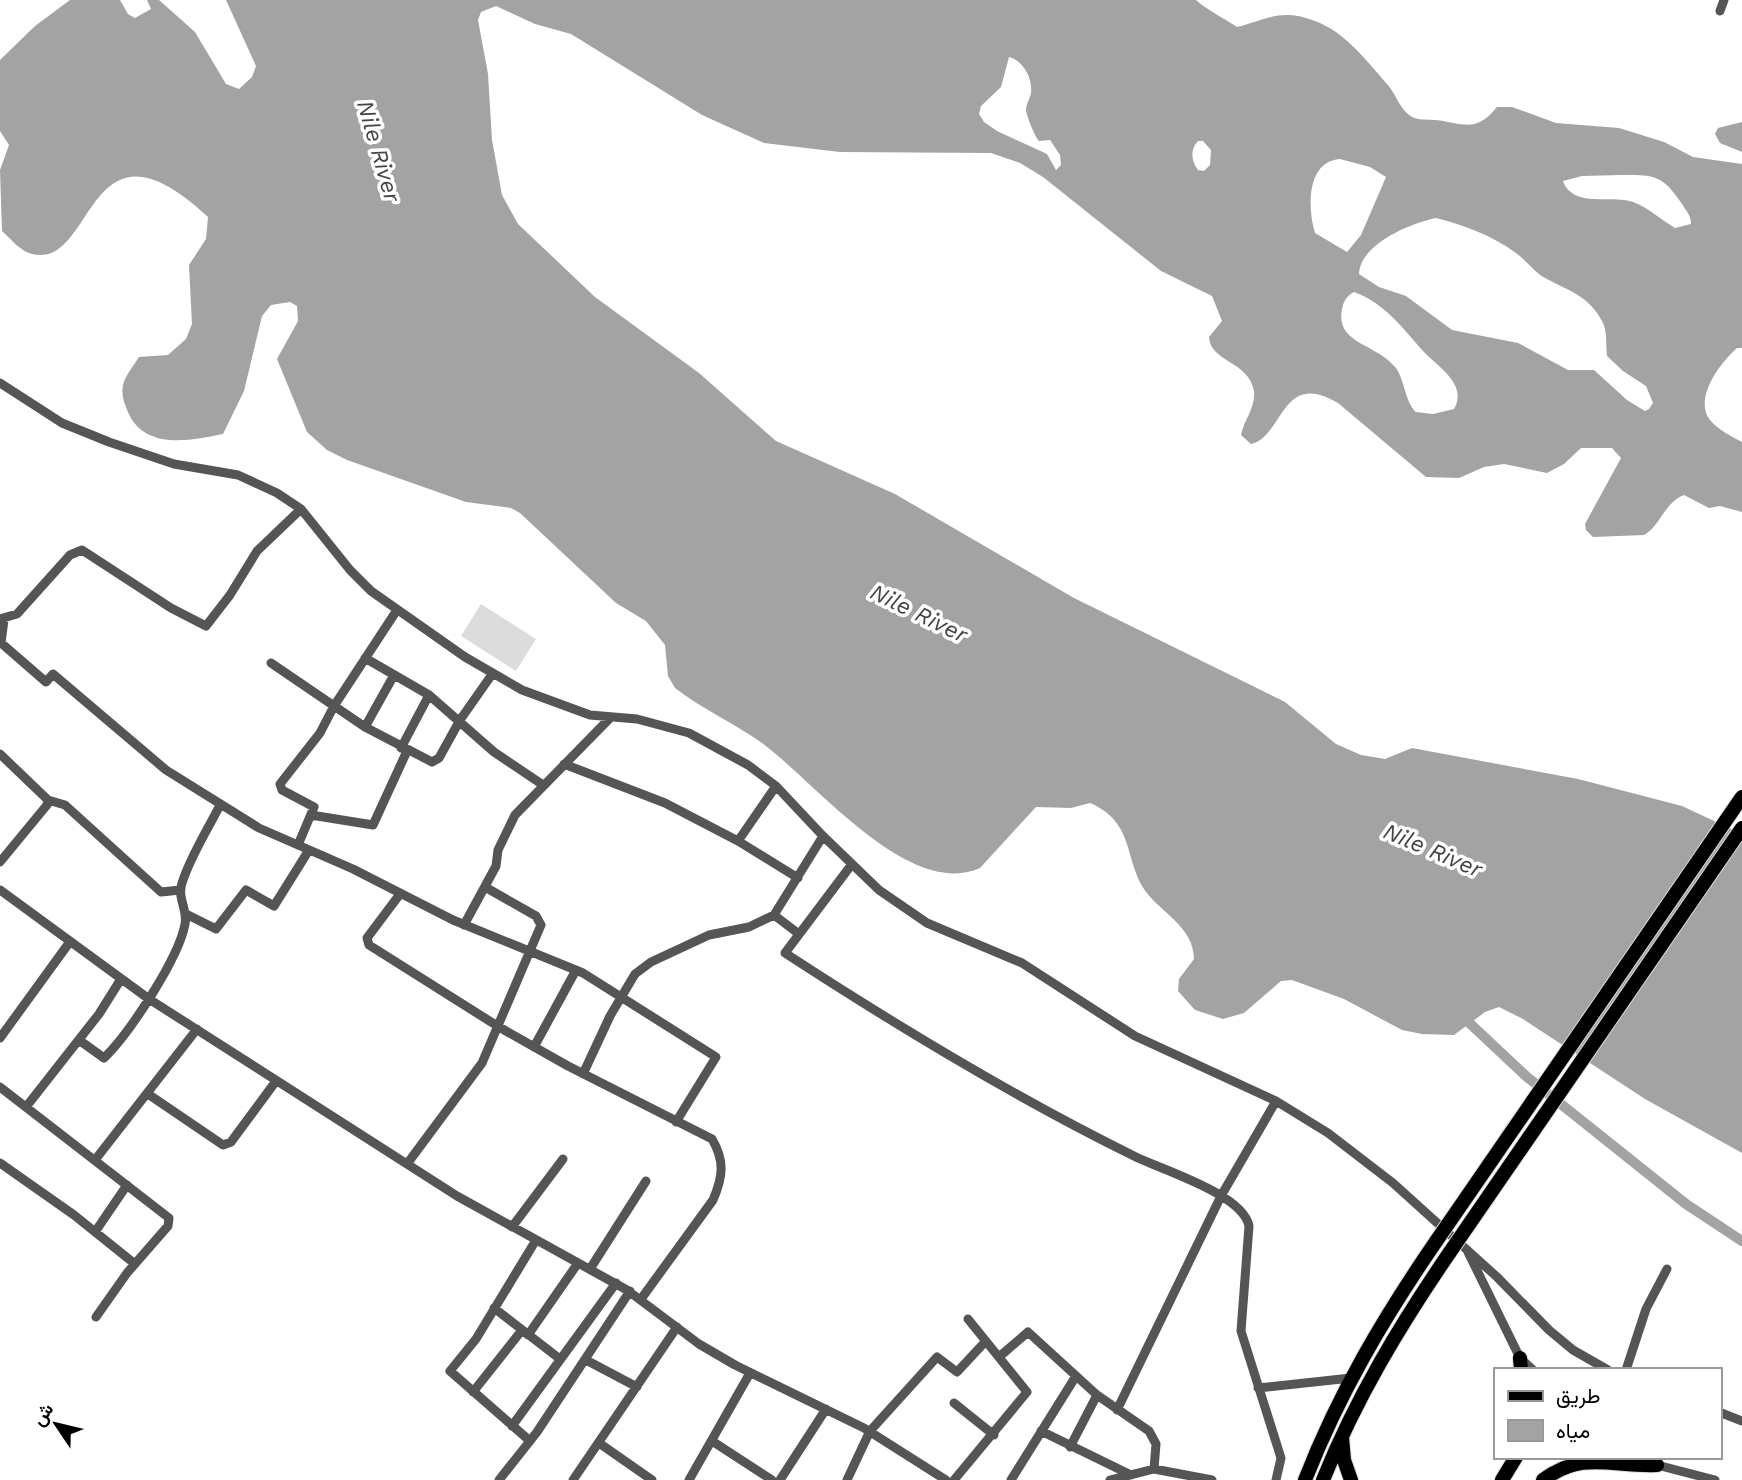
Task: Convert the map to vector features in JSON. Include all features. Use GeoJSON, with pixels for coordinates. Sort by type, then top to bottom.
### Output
{"type":"FeatureCollection","features":[{"type":"Feature","properties":{"kind":"main road"},"geometry":{"type":"LineString","coordinates":[[1305,1480],[1351,1378],[1390,1309],[1742,797]]}},
{"type":"Feature","properties":{"kind":"main road"},"geometry":{"type":"LineString","coordinates":[[1324,1480],[1342,1437],[1388,1346],[1742,828]]}},
{"type":"Feature","properties":{"kind":"main road"},"geometry":{"type":"LineString","coordinates":[[1342,1437],[1344,1460],[1351,1480]]}},
{"type":"Feature","properties":{"kind":"main road"},"geometry":{"type":"LineString","coordinates":[[1502,1480],[1515,1459]]}},
{"type":"Feature","properties":{"kind":"main road"},"geometry":{"type":"LineString","coordinates":[[1543,1480],[1562,1466],[1596,1460],[1630,1466],[1651,1461]]}},
{"type":"Feature","properties":{"kind":"street"},"geometry":{"type":"LineString","coordinates":[[1720,11],[1724,0]]}},
{"type":"Feature","properties":{"kind":"street"},"geometry":{"type":"LineString","coordinates":[[0,383],[62,423],[174,464],[238,475],[277,493],[301,509],[350,570],[397,610],[493,673],[554,704],[610,718],[637,719],[689,733],[748,765],[776,786],[879,890],[927,923],[1022,963],[1135,1036],[1276,1101],[1328,1133],[1393,1182],[1466,1248],[1549,1330],[1573,1350],[1604,1368]]}},
{"type":"Feature","properties":{"kind":"street"},"geometry":{"type":"LineString","coordinates":[[301,509],[257,551],[230,596],[206,626],[171,608],[82,550],[70,555],[17,614],[2,619],[1,643],[46,682],[54,674],[166,770],[269,834],[309,849],[464,925],[576,970],[716,1057],[676,1122]]}},
{"type":"Feature","properties":{"kind":"street"},"geometry":{"type":"LineString","coordinates":[[298,845],[314,807],[282,790],[280,784],[315,740],[397,610]]}},
{"type":"Feature","properties":{"kind":"street"},"geometry":{"type":"LineString","coordinates":[[365,658],[429,695],[494,752],[543,785]]}},
{"type":"Feature","properties":{"kind":"street"},"geometry":{"type":"LineString","coordinates":[[271,663],[365,727],[404,749],[436,761],[460,720],[493,673]]}},
{"type":"Feature","properties":{"kind":"street"},"geometry":{"type":"LineString","coordinates":[[365,727],[394,675]]}},
{"type":"Feature","properties":{"kind":"street"},"geometry":{"type":"LineString","coordinates":[[311,815],[373,825],[429,695]]}},
{"type":"Feature","properties":{"kind":"street"},"geometry":{"type":"LineString","coordinates":[[464,925],[485,887],[515,815],[610,718]]}},
{"type":"Feature","properties":{"kind":"street"},"geometry":{"type":"LineString","coordinates":[[0,754],[48,800],[65,805],[161,892],[180,890]]}},
{"type":"Feature","properties":{"kind":"street"},"geometry":{"type":"LineString","coordinates":[[564,764],[665,803],[738,841],[798,878]]}},
{"type":"Feature","properties":{"kind":"street"},"geometry":{"type":"LineString","coordinates":[[738,841],[776,786]]}},
{"type":"Feature","properties":{"kind":"street"},"geometry":{"type":"LineString","coordinates":[[2,856],[47,805],[48,800]]}},
{"type":"Feature","properties":{"kind":"street"},"geometry":{"type":"LineString","coordinates":[[220,805],[194,852],[180,890],[181,906],[186,914],[216,929],[246,890],[274,906],[309,849]]}},
{"type":"Feature","properties":{"kind":"street"},"geometry":{"type":"LineString","coordinates":[[583,1074],[620,997],[635,975],[651,962],[709,935],[749,927],[774,915],[823,836]]}},
{"type":"Feature","properties":{"kind":"street"},"geometry":{"type":"LineString","coordinates":[[852,864],[785,953],[1010,1090],[1134,1156],[1222,1196],[1235,1204],[1248,1219],[1241,1331],[1281,1458],[1276,1480]]}},
{"type":"Feature","properties":{"kind":"street"},"geometry":{"type":"LineString","coordinates":[[407,1164],[477,1071],[499,1027],[541,925],[540,920],[485,887]]}},
{"type":"Feature","properties":{"kind":"street"},"geometry":{"type":"LineString","coordinates":[[0,890],[149,999],[407,1164],[512,1227],[616,1283],[677,1327],[750,1373],[870,1432],[943,1479]]}},
{"type":"Feature","properties":{"kind":"street"},"geometry":{"type":"LineString","coordinates":[[400,894],[367,942],[534,1047],[712,1139],[721,1154],[720,1183],[713,1199],[641,1299]]}},
{"type":"Feature","properties":{"kind":"street"},"geometry":{"type":"LineString","coordinates":[[79,1040],[104,1058],[149,999],[182,934],[186,914]]}},
{"type":"Feature","properties":{"kind":"street"},"geometry":{"type":"LineString","coordinates":[[774,915],[799,934]]}},
{"type":"Feature","properties":{"kind":"street"},"geometry":{"type":"LineString","coordinates":[[0,1038],[69,943]]}},
{"type":"Feature","properties":{"kind":"street"},"geometry":{"type":"LineString","coordinates":[[534,1047],[576,970]]}},
{"type":"Feature","properties":{"kind":"street"},"geometry":{"type":"LineString","coordinates":[[26,1107],[79,1040],[121,979]]}},
{"type":"Feature","properties":{"kind":"street"},"geometry":{"type":"LineString","coordinates":[[95,1160],[197,1030]]}},
{"type":"Feature","properties":{"kind":"street"},"geometry":{"type":"LineString","coordinates":[[148,1094],[223,1145],[231,1142],[276,1081]]}},
{"type":"Feature","properties":{"kind":"street"},"geometry":{"type":"LineString","coordinates":[[0,1087],[170,1220],[96,1317]]}},
{"type":"Feature","properties":{"kind":"street"},"geometry":{"type":"LineString","coordinates":[[1117,1410],[1222,1196],[1276,1101]]}},
{"type":"Feature","properties":{"kind":"street"},"geometry":{"type":"LineString","coordinates":[[512,1227],[563,1159]]}},
{"type":"Feature","properties":{"kind":"street"},"geometry":{"type":"LineString","coordinates":[[0,1163],[135,1264]]}},
{"type":"Feature","properties":{"kind":"street"},"geometry":{"type":"LineString","coordinates":[[590,1269],[646,1181]]}},
{"type":"Feature","properties":{"kind":"street"},"geometry":{"type":"LineString","coordinates":[[95,1232],[127,1185]]}},
{"type":"Feature","properties":{"kind":"street"},"geometry":{"type":"LineString","coordinates":[[530,1441],[450,1371],[473,1344],[536,1240]]}},
{"type":"Feature","properties":{"kind":"street"},"geometry":{"type":"LineString","coordinates":[[1466,1248],[1521,1364]]}},
{"type":"Feature","properties":{"kind":"street"},"geometry":{"type":"LineString","coordinates":[[473,1392],[525,1333],[579,1263]]}},
{"type":"Feature","properties":{"kind":"street"},"geometry":{"type":"LineString","coordinates":[[1627,1368],[1646,1308],[1667,1269]]}},
{"type":"Feature","properties":{"kind":"street"},"geometry":{"type":"LineString","coordinates":[[512,1426],[616,1283]]}},
{"type":"Feature","properties":{"kind":"street"},"geometry":{"type":"LineString","coordinates":[[503,1479],[630,1292]]}},
{"type":"Feature","properties":{"kind":"street"},"geometry":{"type":"LineString","coordinates":[[494,1308],[560,1359]]}},
{"type":"Feature","properties":{"kind":"street"},"geometry":{"type":"LineString","coordinates":[[954,1480],[1027,1392],[968,1319]]}},
{"type":"Feature","properties":{"kind":"street"},"geometry":{"type":"LineString","coordinates":[[573,1480],[677,1327]]}},
{"type":"Feature","properties":{"kind":"street"},"geometry":{"type":"LineString","coordinates":[[999,1357],[1027,1331],[1097,1395],[1149,1430],[1153,1437],[1154,1469]]}},
{"type":"Feature","properties":{"kind":"street"},"geometry":{"type":"LineString","coordinates":[[847,1480],[870,1432],[937,1357],[957,1372],[985,1342]]}},
{"type":"Feature","properties":{"kind":"street"},"geometry":{"type":"LineString","coordinates":[[586,1360],[637,1387]]}},
{"type":"Feature","properties":{"kind":"street"},"geometry":{"type":"LineString","coordinates":[[690,1480],[750,1373]]}},
{"type":"Feature","properties":{"kind":"street"},"geometry":{"type":"LineString","coordinates":[[1011,1480],[1076,1376]]}},
{"type":"Feature","properties":{"kind":"street"},"geometry":{"type":"LineString","coordinates":[[1258,1388],[1351,1378]]}},
{"type":"Feature","properties":{"kind":"street"},"geometry":{"type":"LineString","coordinates":[[1070,1447],[1097,1395]]}},
{"type":"Feature","properties":{"kind":"street"},"geometry":{"type":"LineString","coordinates":[[954,1404],[994,1435]]}},
{"type":"Feature","properties":{"kind":"street"},"geometry":{"type":"LineString","coordinates":[[780,1480],[826,1409]]}},
{"type":"Feature","properties":{"kind":"street"},"geometry":{"type":"LineString","coordinates":[[1721,1413],[1742,1421]]}},
{"type":"Feature","properties":{"kind":"street"},"geometry":{"type":"LineString","coordinates":[[1041,1432],[1131,1475]]}},
{"type":"Feature","properties":{"kind":"street"},"geometry":{"type":"LineString","coordinates":[[712,1441],[772,1480]]}},
{"type":"Feature","properties":{"kind":"street"},"geometry":{"type":"LineString","coordinates":[[599,1443],[652,1480]]}},
{"type":"Feature","properties":{"kind":"street"},"geometry":{"type":"LineString","coordinates":[[1651,1461],[1714,1480]]}},
{"type":"Feature","properties":{"kind":"street"},"geometry":{"type":"LineString","coordinates":[[1110,1480],[1154,1469],[1212,1480]]}},
{"type":"Feature","properties":{"kind":"shaded area"},"geometry":{"type":"Polygon","coordinates":[[[481,604],[536,639],[516,671],[461,636],[481,604]]]}},
{"type":"Feature","properties":{"kind":"water","name":"Nile River"},"geometry":{"type":"Polygon","coordinates":[[[70,0],[120,0],[128,14],[135,18],[151,9],[147,0],[159,0],[195,32],[226,84],[239,89],[252,77],[256,66],[226,0],[1196,0],[1237,27],[1284,15],[1303,17],[1326,26],[1363,56],[1405,111],[1415,118],[1469,125],[1482,121],[1497,107],[1512,107],[1556,123],[1619,128],[1664,142],[1693,157],[1742,164],[1742,348],[1737,348],[1717,371],[1705,401],[1706,411],[1713,424],[1742,442],[1742,512],[1720,506],[1709,508],[1684,495],[1672,503],[1655,526],[1644,535],[1593,537],[1586,530],[1585,524],[1621,458],[1612,448],[1581,448],[1564,464],[1547,473],[1504,464],[1484,467],[1459,478],[1426,477],[1338,403],[1319,395],[1305,394],[1294,399],[1262,439],[1251,444],[1241,435],[1253,403],[1254,391],[1245,373],[1222,357],[1211,345],[1209,337],[1222,321],[1212,296],[1161,271],[1043,177],[1020,163],[991,153],[840,152],[764,143],[702,115],[571,34],[535,24],[496,6],[481,12],[478,20],[488,74],[492,140],[502,195],[518,224],[595,297],[699,373],[776,441],[895,494],[1074,598],[1285,702],[1336,744],[1361,755],[1385,759],[1412,748],[1578,779],[1682,806],[1742,834],[1742,1153],[1645,1099],[1523,1019],[1499,1007],[1485,1012],[1454,1035],[1422,1034],[1402,1030],[1344,999],[1292,980],[1281,981],[1244,1013],[1223,1019],[1195,1010],[1178,991],[1179,979],[1194,959],[1188,937],[1144,889],[1126,841],[1114,820],[1090,803],[1071,808],[1036,807],[980,868],[952,873],[923,867],[894,853],[835,808],[762,743],[675,688],[668,676],[665,645],[646,621],[616,603],[520,513],[511,508],[466,502],[347,460],[327,450],[307,432],[277,359],[298,321],[297,306],[290,302],[271,305],[262,316],[244,391],[223,434],[169,440],[156,438],[145,432],[135,424],[128,412],[123,399],[123,385],[139,357],[168,355],[186,339],[192,324],[189,265],[206,239],[208,217],[168,186],[138,177],[115,182],[98,198],[69,239],[53,252],[32,254],[20,248],[2,231],[0,170],[9,145],[0,131],[0,60],[35,26],[70,0]],[[1009,57],[1001,87],[981,106],[979,114],[984,122],[997,131],[1047,154],[1056,170],[1061,165],[1060,155],[1050,140],[1039,141],[1027,113],[1031,93],[1029,76],[1019,62],[1009,57]],[[1198,141],[1194,148],[1194,163],[1198,170],[1204,171],[1210,165],[1211,150],[1203,141],[1198,141]],[[1340,159],[1329,162],[1315,176],[1311,199],[1312,222],[1315,233],[1347,252],[1361,235],[1386,177],[1370,167],[1340,159]],[[1632,175],[1582,176],[1563,181],[1575,195],[1633,202],[1675,228],[1691,224],[1688,213],[1675,194],[1656,178],[1632,175]],[[1436,218],[1414,225],[1377,244],[1362,263],[1359,274],[1379,287],[1406,296],[1452,330],[1518,343],[1568,370],[1594,370],[1627,400],[1645,411],[1649,409],[1653,403],[1646,386],[1623,371],[1607,356],[1603,323],[1585,300],[1541,275],[1507,247],[1477,231],[1436,218]],[[1354,292],[1349,295],[1342,309],[1341,321],[1345,329],[1396,368],[1412,408],[1416,412],[1433,414],[1454,409],[1457,392],[1450,377],[1384,310],[1354,292]]]}},
{"type":"Feature","properties":{"kind":"water"},"geometry":{"type":"Polygon","coordinates":[[[1742,122],[1742,152],[1720,143],[1715,134],[1718,128],[1742,122]]]}},
{"type":"Feature","properties":{"kind":"waterway"},"geometry":{"type":"LineString","coordinates":[[1462,1016],[1527,1077],[1686,1204],[1742,1241]]}}]}
